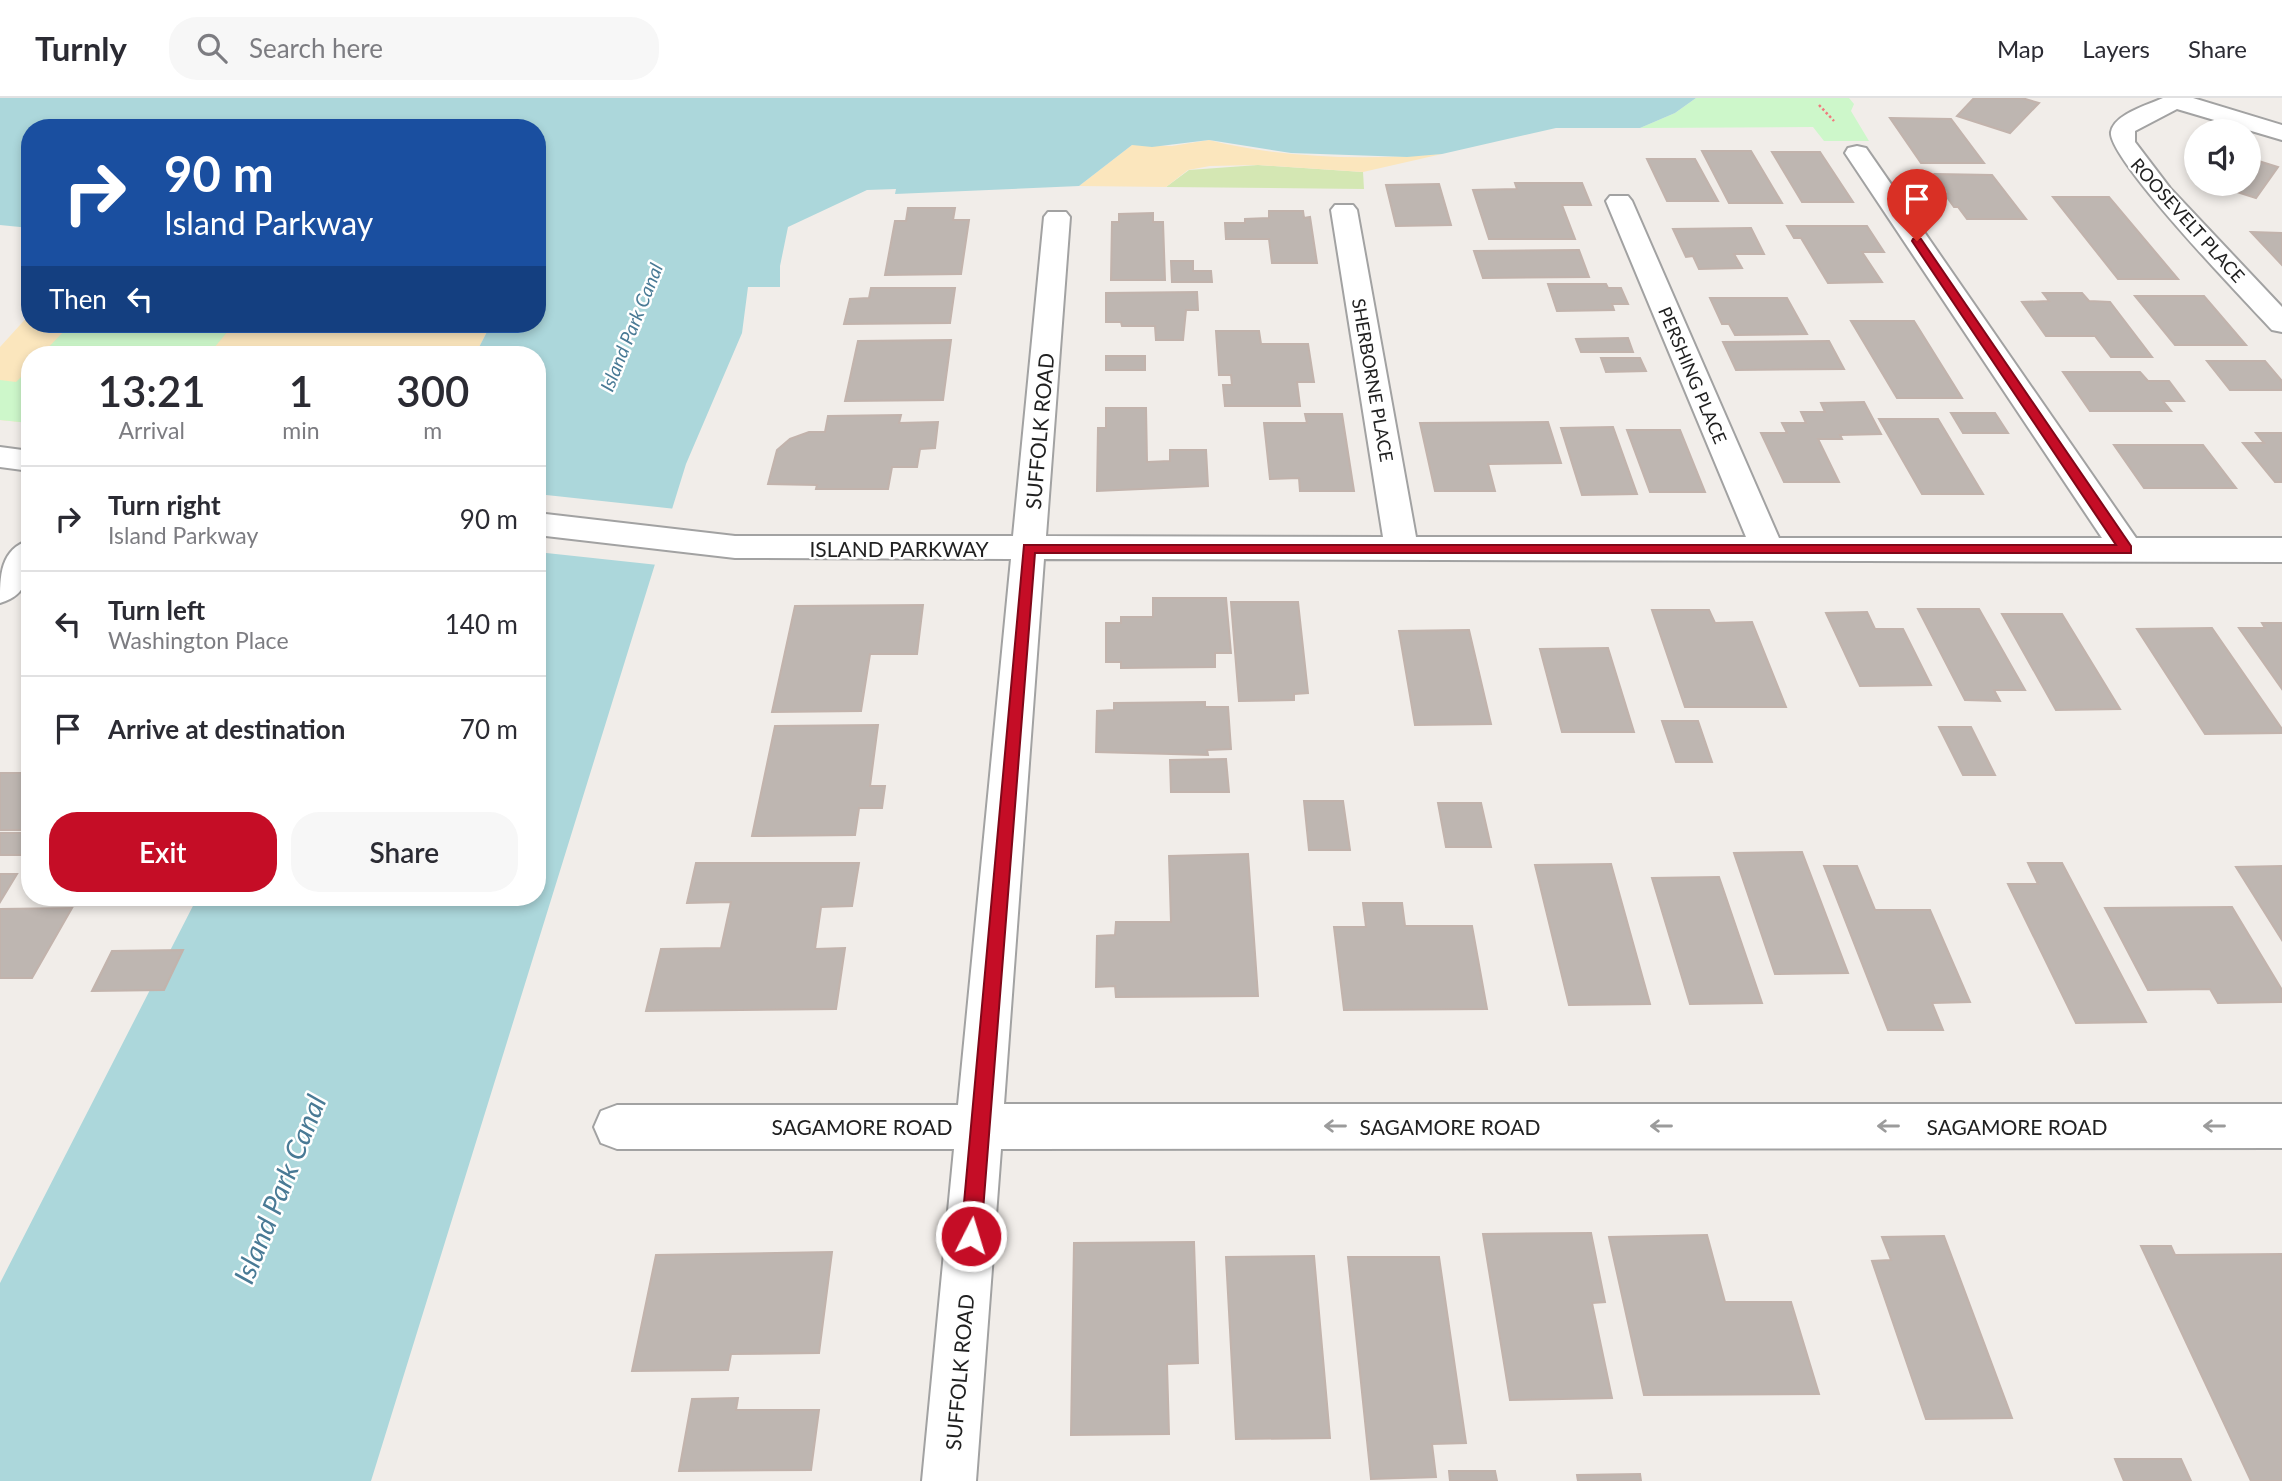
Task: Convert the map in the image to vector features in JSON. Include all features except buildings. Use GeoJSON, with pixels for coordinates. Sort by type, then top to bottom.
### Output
{"type":"FeatureCollection","features":[{"type":"Feature","properties":{"kind":"street"},"geometry":{"type":"LineString","coordinates":[[2178,99],[2282,133]]}},
{"type":"Feature","properties":{"kind":"street","name":"ROOSEVELT PLACE"},"geometry":{"type":"LineString","coordinates":[[2178,99],[2128,124],[2123,130],[2123,142],[2152,183],[2282,324]]}},
{"type":"Feature","properties":{"kind":"street"},"geometry":{"type":"LineString","coordinates":[[1857,153],[2127,550]]}},
{"type":"Feature","properties":{"kind":"street","name":"PERSHING PLACE"},"geometry":{"type":"LineString","coordinates":[[1619,201],[1767,549]]}},
{"type":"Feature","properties":{"kind":"street","name":"SHERBORNE PLACE"},"geometry":{"type":"LineString","coordinates":[[1344,211],[1402,549]]}},
{"type":"Feature","properties":{"kind":"street","name":"SUFFOLK ROAD"},"geometry":{"type":"LineString","coordinates":[[949,1481],[1057,217]]}},
{"type":"Feature","properties":{"kind":"street"},"geometry":{"type":"LineString","coordinates":[[0,457],[21,460]]}},
{"type":"Feature","properties":{"kind":"street","name":"ISLAND PARKWAY"},"geometry":{"type":"LineString","coordinates":[[546,525],[735,547],[2282,550]]}},
{"type":"Feature","properties":{"kind":"street"},"geometry":{"type":"LineString","coordinates":[[0,591],[21,563]]}},
{"type":"Feature","properties":{"kind":"street","name":"SAGAMORE ROAD"},"geometry":{"type":"LineString","coordinates":[[617,1126],[2282,1126]]}},
{"type":"Feature","properties":{"kind":"green space"},"geometry":{"type":"Polygon","coordinates":[[[1696,98],[1849,98],[1854,104],[1851,111],[1869,141],[1824,141],[1813,127],[1640,128],[1675,113],[1696,98]]]}},
{"type":"Feature","properties":{"kind":"green space"},"geometry":{"type":"Polygon","coordinates":[[[1258,165],[1363,172],[1364,189],[1166,187],[1189,170],[1258,165]]]}},
{"type":"Feature","properties":{"kind":"green space"},"geometry":{"type":"Polygon","coordinates":[[[62,333],[226,333],[216,346],[50,346],[62,333]]]}},
{"type":"Feature","properties":{"kind":"green space"},"geometry":{"type":"Polygon","coordinates":[[[21,377],[21,422],[0,420],[0,380],[16,382],[21,377]]]}},
{"type":"Feature","properties":{"kind":"sand"},"geometry":{"type":"Polygon","coordinates":[[[1209,140],[1266,151],[1325,156],[1442,154],[1363,172],[1258,165],[1210,166],[1188,170],[1166,187],[1079,186],[1132,145],[1172,146],[1209,140]]]}},
{"type":"Feature","properties":{"kind":"sand"},"geometry":{"type":"Polygon","coordinates":[[[21,324],[21,333],[486,333],[480,346],[21,346],[21,422],[0,420],[0,347],[21,324]]]}},
{"type":"Feature","properties":{"kind":"water","name":"Island Park Canal"},"geometry":{"type":"Polygon","coordinates":[[[0,98],[1696,98],[1675,113],[1640,128],[1556,128],[1442,154],[1407,157],[1291,153],[1209,140],[1152,147],[1132,145],[1079,186],[895,194],[896,189],[867,190],[788,227],[780,266],[780,287],[748,287],[742,333],[686,464],[371,1481],[0,1481],[0,1283],[193,906],[546,906],[546,346],[480,346],[486,333],[546,333],[546,119],[21,119],[21,227],[0,225],[0,98]]]}},
{"type":"Feature","properties":{"kind":"pier"},"geometry":{"type":"Polygon","coordinates":[[[546,495],[676,509],[658,565],[546,553],[546,495]]]}},
{"type":"Feature","properties":{"kind":"route"},"geometry":{"type":"LineString","coordinates":[[971,1236],[1029,548],[2127,550],[1917,241]]}}]}
